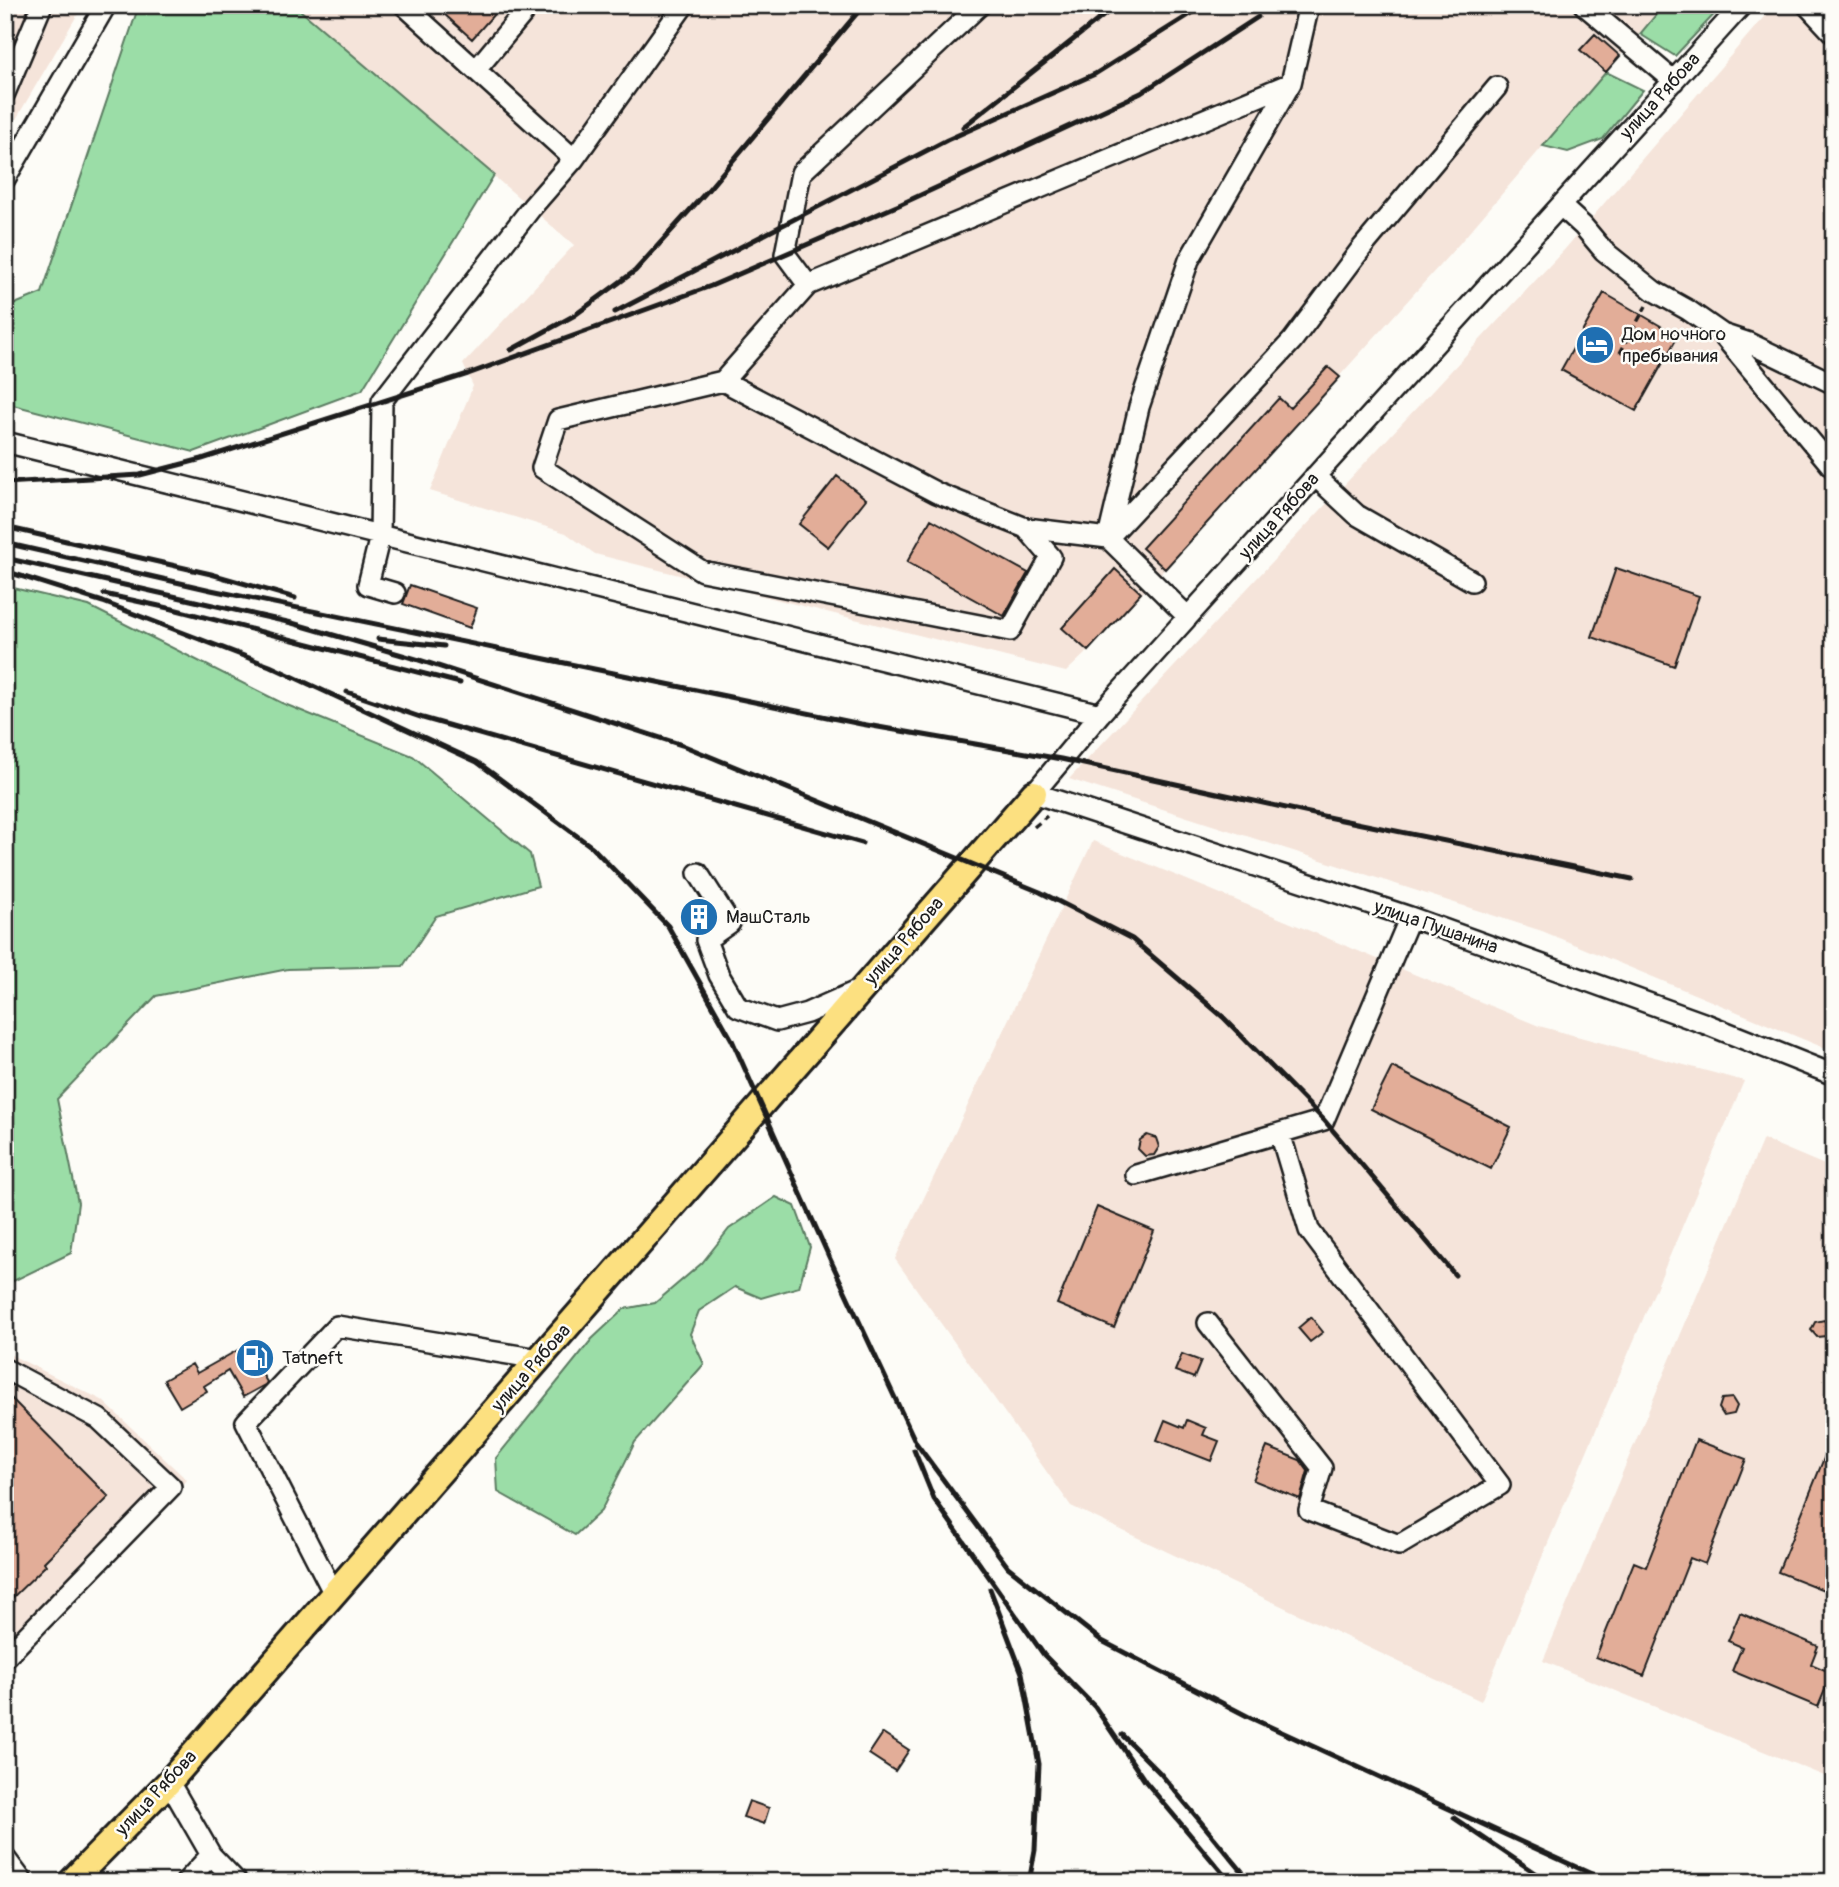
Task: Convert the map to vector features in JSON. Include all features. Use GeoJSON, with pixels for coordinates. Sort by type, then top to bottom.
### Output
{"type":"FeatureCollection","features":[{"type":"Feature","properties":{"kind":"main road","name":"улица Рябова"},"geometry":{"type":"LineString","coordinates":[[75,1880],[169,1782],[1034,793]]}},
{"type":"Feature","properties":{"kind":"street"},"geometry":{"type":"LineString","coordinates":[[5,93],[42,5]]}},
{"type":"Feature","properties":{"kind":"street"},"geometry":{"type":"LineString","coordinates":[[5,180],[106,5]]}},
{"type":"Feature","properties":{"kind":"street"},"geometry":{"type":"LineString","coordinates":[[404,5],[574,159]]}},
{"type":"Feature","properties":{"kind":"street"},"geometry":{"type":"LineString","coordinates":[[476,70],[530,5]]}},
{"type":"Feature","properties":{"kind":"street"},"geometry":{"type":"LineString","coordinates":[[395,593],[369,585],[380,536],[382,401],[524,218],[574,159],[684,5]]}},
{"type":"Feature","properties":{"kind":"street"},"geometry":{"type":"LineString","coordinates":[[808,285],[785,254],[801,173],[980,5]]}},
{"type":"Feature","properties":{"kind":"street"},"geometry":{"type":"LineString","coordinates":[[1108,538],[1139,407],[1189,260],[1291,83],[1309,5]]}},
{"type":"Feature","properties":{"kind":"street"},"geometry":{"type":"LineString","coordinates":[[1584,5],[1674,81]]}},
{"type":"Feature","properties":{"kind":"street","name":"улица Рябова"},"geometry":{"type":"LineString","coordinates":[[1034,793],[1100,714],[1742,5]]}},
{"type":"Feature","properties":{"kind":"street"},"geometry":{"type":"LineString","coordinates":[[1807,5],[1834,34]]}},
{"type":"Feature","properties":{"kind":"street"},"geometry":{"type":"LineString","coordinates":[[1026,528],[1051,557],[1010,631],[702,571],[542,468],[558,420],[723,381],[808,285],[1291,83]]}},
{"type":"Feature","properties":{"kind":"street"},"geometry":{"type":"LineString","coordinates":[[1108,538],[1292,341],[1361,249],[1497,87]]}},
{"type":"Feature","properties":{"kind":"street"},"geometry":{"type":"LineString","coordinates":[[1561,206],[1604,251],[1654,292],[1688,310],[1721,333],[1749,343],[1834,384]]}},
{"type":"Feature","properties":{"kind":"street"},"geometry":{"type":"LineString","coordinates":[[1721,333],[1834,469]]}},
{"type":"Feature","properties":{"kind":"street"},"geometry":{"type":"LineString","coordinates":[[723,381],[937,493],[1026,528],[1108,538],[1188,617]]}},
{"type":"Feature","properties":{"kind":"street"},"geometry":{"type":"LineString","coordinates":[[5,442],[1100,714]]}},
{"type":"Feature","properties":{"kind":"street"},"geometry":{"type":"LineString","coordinates":[[1315,476],[1357,515],[1472,581]]}},
{"type":"Feature","properties":{"kind":"street","name":"улица Пушанина"},"geometry":{"type":"LineString","coordinates":[[1034,793],[1410,917],[1706,1024],[1834,1075]]}},
{"type":"Feature","properties":{"kind":"street"},"geometry":{"type":"LineString","coordinates":[[698,873],[730,923],[706,940],[719,975],[738,1007],[777,1021],[807,1013],[863,988]]}},
{"type":"Feature","properties":{"kind":"street"},"geometry":{"type":"LineString","coordinates":[[1136,1175],[1324,1120],[1410,917]]}},
{"type":"Feature","properties":{"kind":"street"},"geometry":{"type":"LineString","coordinates":[[1208,1324],[1322,1468],[1309,1510],[1399,1545],[1500,1485],[1309,1230],[1280,1133]]}},
{"type":"Feature","properties":{"kind":"street"},"geometry":{"type":"LineString","coordinates":[[333,1592],[246,1422],[337,1326],[539,1359]]}},
{"type":"Feature","properties":{"kind":"street"},"geometry":{"type":"LineString","coordinates":[[5,1369],[99,1419],[171,1488],[5,1658]]}},
{"type":"Feature","properties":{"kind":"street"},"geometry":{"type":"LineString","coordinates":[[169,1782],[211,1855],[237,1882]]}},
{"type":"Feature","properties":{"kind":"street"},"geometry":{"type":"LineString","coordinates":[[186,1882],[211,1855]]}},
{"type":"Feature","properties":{"kind":"street"},"geometry":{"type":"LineString","coordinates":[[5,1857],[23,1882]]}},
{"type":"Feature","properties":{"kind":"path"},"geometry":{"type":"LineString","coordinates":[[1620,353],[1654,292]]}},
{"type":"Feature","properties":{"kind":"shaded area"},"geometry":{"type":"Polygon","coordinates":[[[5,5],[83,5],[5,138],[5,5]]]}},
{"type":"Feature","properties":{"kind":"shaded area"},"geometry":{"type":"Polygon","coordinates":[[[294,5],[1664,5],[1459,244],[1153,582],[1066,672],[595,554],[566,533],[430,491],[473,386],[463,364],[574,245],[294,5]]]}},
{"type":"Feature","properties":{"kind":"shaded area"},"geometry":{"type":"Polygon","coordinates":[[[1774,5],[1834,5],[1834,1052],[1542,931],[1069,779],[1565,249],[1774,5]]]}},
{"type":"Feature","properties":{"kind":"shaded area"},"geometry":{"type":"Polygon","coordinates":[[[1093,841],[1539,1026],[1744,1081],[1481,1701],[1071,1506],[895,1259],[1093,841]]]}},
{"type":"Feature","properties":{"kind":"shaded area"},"geometry":{"type":"Polygon","coordinates":[[[1763,1139],[1834,1169],[1834,1780],[1543,1661],[1763,1139]]]}},
{"type":"Feature","properties":{"kind":"shaded area"},"geometry":{"type":"Polygon","coordinates":[[[5,1352],[102,1400],[187,1480],[5,1672],[5,1352]]]}},
{"type":"Feature","properties":{"kind":"green space"},"geometry":{"type":"Polygon","coordinates":[[[139,5],[294,5],[494,175],[362,390],[194,452],[5,403],[5,308],[42,293],[139,5]]]}},
{"type":"Feature","properties":{"kind":"green space"},"geometry":{"type":"Polygon","coordinates":[[[1664,5],[1723,5],[1675,56],[1640,34],[1664,5]]]}},
{"type":"Feature","properties":{"kind":"green space"},"geometry":{"type":"Polygon","coordinates":[[[1606,72],[1643,90],[1603,139],[1568,152],[1543,146],[1606,72]]]}},
{"type":"Feature","properties":{"kind":"green space"},"geometry":{"type":"Polygon","coordinates":[[[5,586],[89,606],[282,703],[413,756],[530,854],[538,886],[436,916],[403,966],[288,969],[156,996],[57,1099],[78,1203],[71,1253],[5,1285],[5,586]]]}},
{"type":"Feature","properties":{"kind":"green space"},"geometry":{"type":"Polygon","coordinates":[[[776,1197],[795,1206],[810,1247],[799,1287],[761,1298],[735,1287],[699,1311],[690,1334],[704,1364],[635,1442],[601,1511],[575,1535],[498,1492],[496,1458],[592,1339],[624,1309],[655,1303],[702,1263],[729,1229],[776,1197]]]}},
{"type":"Feature","properties":{"kind":"building"},"geometry":{"type":"Polygon","coordinates":[[[434,5],[502,5],[472,39],[434,5]]]}},
{"type":"Feature","properties":{"kind":"building"},"geometry":{"type":"Polygon","coordinates":[[[1595,34],[1620,56],[1606,72],[1580,50],[1595,34]]]}},
{"type":"Feature","properties":{"kind":"building","name":"Дом ночного пребывания"},"geometry":{"type":"Polygon","coordinates":[[[1604,293],[1678,336],[1636,411],[1561,370],[1604,293]]]}},
{"type":"Feature","properties":{"kind":"building"},"geometry":{"type":"Polygon","coordinates":[[[1328,367],[1340,377],[1165,569],[1142,548],[1279,398],[1290,408],[1328,367]]]}},
{"type":"Feature","properties":{"kind":"building"},"geometry":{"type":"Polygon","coordinates":[[[837,476],[866,499],[828,547],[799,524],[837,476]]]}},
{"type":"Feature","properties":{"kind":"building"},"geometry":{"type":"Polygon","coordinates":[[[931,519],[1028,573],[1004,616],[907,562],[931,519]]]}},
{"type":"Feature","properties":{"kind":"building"},"geometry":{"type":"Polygon","coordinates":[[[1616,568],[1699,596],[1674,666],[1592,637],[1616,568]]]}},
{"type":"Feature","properties":{"kind":"building"},"geometry":{"type":"Polygon","coordinates":[[[1115,569],[1141,593],[1088,651],[1062,628],[1115,569]]]}},
{"type":"Feature","properties":{"kind":"building"},"geometry":{"type":"Polygon","coordinates":[[[410,585],[477,608],[470,628],[403,604],[410,585]]]}},
{"type":"Feature","properties":{"kind":"building","name":"МашСталь"},"geometry":{"type":"Polygon","coordinates":[[[698,903],[711,921],[698,931],[685,912],[698,903]]]}},
{"type":"Feature","properties":{"kind":"building"},"geometry":{"type":"Polygon","coordinates":[[[1392,1067],[1511,1127],[1491,1169],[1371,1109],[1392,1067]]]}},
{"type":"Feature","properties":{"kind":"building"},"geometry":{"type":"Polygon","coordinates":[[[1147,1135],[1156,1138],[1159,1147],[1154,1155],[1145,1156],[1138,1149],[1140,1140],[1147,1135]]]}},
{"type":"Feature","properties":{"kind":"building"},"geometry":{"type":"Polygon","coordinates":[[[1097,1207],[1154,1231],[1114,1328],[1057,1304],[1097,1207]]]}},
{"type":"Feature","properties":{"kind":"building"},"geometry":{"type":"Polygon","coordinates":[[[1311,1317],[1323,1332],[1310,1342],[1298,1328],[1311,1317]]]}},
{"type":"Feature","properties":{"kind":"building"},"geometry":{"type":"Polygon","coordinates":[[[1824,1320],[1830,1328],[1826,1336],[1817,1337],[1811,1330],[1815,1322],[1824,1320]]]}},
{"type":"Feature","properties":{"kind":"building"},"geometry":{"type":"Polygon","coordinates":[[[245,1346],[267,1382],[265,1385],[243,1397],[228,1371],[204,1386],[207,1391],[180,1407],[164,1380],[192,1364],[197,1373],[245,1346]]]}},
{"type":"Feature","properties":{"kind":"building"},"geometry":{"type":"Polygon","coordinates":[[[1182,1354],[1201,1361],[1194,1378],[1175,1371],[1182,1354]]]}},
{"type":"Feature","properties":{"kind":"building"},"geometry":{"type":"Polygon","coordinates":[[[5,1392],[109,1497],[5,1605],[5,1392]]]}},
{"type":"Feature","properties":{"kind":"building"},"geometry":{"type":"Polygon","coordinates":[[[1732,1398],[1737,1406],[1734,1414],[1724,1416],[1719,1408],[1722,1399],[1732,1398]]]}},
{"type":"Feature","properties":{"kind":"building"},"geometry":{"type":"Polygon","coordinates":[[[1165,1420],[1184,1428],[1187,1420],[1206,1428],[1203,1435],[1219,1441],[1211,1461],[1157,1440],[1165,1420]]]}},
{"type":"Feature","properties":{"kind":"building"},"geometry":{"type":"Polygon","coordinates":[[[1834,1436],[1834,1594],[1778,1572],[1834,1436]]]}},
{"type":"Feature","properties":{"kind":"building"},"geometry":{"type":"Polygon","coordinates":[[[1696,1440],[1746,1459],[1705,1564],[1690,1558],[1644,1676],[1596,1657],[1634,1562],[1646,1567],[1696,1440]]]}},
{"type":"Feature","properties":{"kind":"building"},"geometry":{"type":"Polygon","coordinates":[[[1267,1447],[1300,1460],[1308,1471],[1300,1499],[1253,1480],[1267,1447]]]}},
{"type":"Feature","properties":{"kind":"building"},"geometry":{"type":"Polygon","coordinates":[[[1740,1613],[1818,1646],[1811,1664],[1832,1673],[1818,1707],[1732,1671],[1742,1647],[1728,1641],[1740,1613]]]}},
{"type":"Feature","properties":{"kind":"building"},"geometry":{"type":"Polygon","coordinates":[[[883,1733],[909,1750],[895,1771],[869,1754],[883,1733]]]}},
{"type":"Feature","properties":{"kind":"building"},"geometry":{"type":"Polygon","coordinates":[[[749,1801],[769,1808],[764,1824],[743,1817],[749,1801]]]}},
{"type":"Feature","properties":{"kind":"railway"},"geometry":{"type":"LineString","coordinates":[[511,350],[575,315],[635,271],[708,190],[864,5]]}},
{"type":"Feature","properties":{"kind":"railway"},"geometry":{"type":"LineString","coordinates":[[963,127],[1117,5]]}},
{"type":"Feature","properties":{"kind":"railway"},"geometry":{"type":"LineString","coordinates":[[615,312],[947,140],[1095,74],[1205,5]]}},
{"type":"Feature","properties":{"kind":"railway"},"geometry":{"type":"LineString","coordinates":[[5,483],[140,475],[202,459],[468,374],[711,286],[899,205],[1141,93],[1258,17]]}},
{"type":"Feature","properties":{"kind":"railway"},"geometry":{"type":"LineString","coordinates":[[5,527],[211,574],[295,598]]}},
{"type":"Feature","properties":{"kind":"railway"},"geometry":{"type":"LineString","coordinates":[[5,543],[211,590],[861,724],[1061,759],[1632,879]]}},
{"type":"Feature","properties":{"kind":"railway"},"geometry":{"type":"LineString","coordinates":[[5,558],[292,623],[416,659],[682,745],[1040,892],[1132,939],[1223,1017],[1324,1120],[1455,1275]]}},
{"type":"Feature","properties":{"kind":"railway"},"geometry":{"type":"LineString","coordinates":[[5,571],[103,602],[270,666],[477,762],[592,847],[668,926],[732,1040],[916,1443],[1008,1567],[1102,1641],[1251,1718],[1609,1882]]}},
{"type":"Feature","properties":{"kind":"railway"},"geometry":{"type":"LineString","coordinates":[[104,594],[173,609],[460,683]]}},
{"type":"Feature","properties":{"kind":"railway"},"geometry":{"type":"LineString","coordinates":[[378,639],[444,646]]}},
{"type":"Feature","properties":{"kind":"railway"},"geometry":{"type":"LineString","coordinates":[[347,692],[423,718],[862,843]]}},
{"type":"Feature","properties":{"kind":"railway"},"geometry":{"type":"LineString","coordinates":[[914,1450],[934,1499],[1044,1655],[1095,1707],[1145,1781],[1230,1882]]}},
{"type":"Feature","properties":{"kind":"railway"},"geometry":{"type":"LineString","coordinates":[[990,1589],[1022,1673],[1039,1764],[1035,1850],[1029,1882]]}},
{"type":"Feature","properties":{"kind":"railway"},"geometry":{"type":"LineString","coordinates":[[1122,1735],[1160,1773],[1251,1882]]}},
{"type":"Feature","properties":{"kind":"railway"},"geometry":{"type":"LineString","coordinates":[[1454,1818],[1549,1882]]}},
{"type":"Feature","properties":{"kind":"place","name":"Дом ночного пребывания"},"geometry":{"type":"Point","coordinates":[1595,345]}},
{"type":"Feature","properties":{"kind":"place","name":"МашСталь"},"geometry":{"type":"Point","coordinates":[699,917]}},
{"type":"Feature","properties":{"kind":"place","name":"Tatneft"},"geometry":{"type":"Point","coordinates":[255,1358]}}]}
